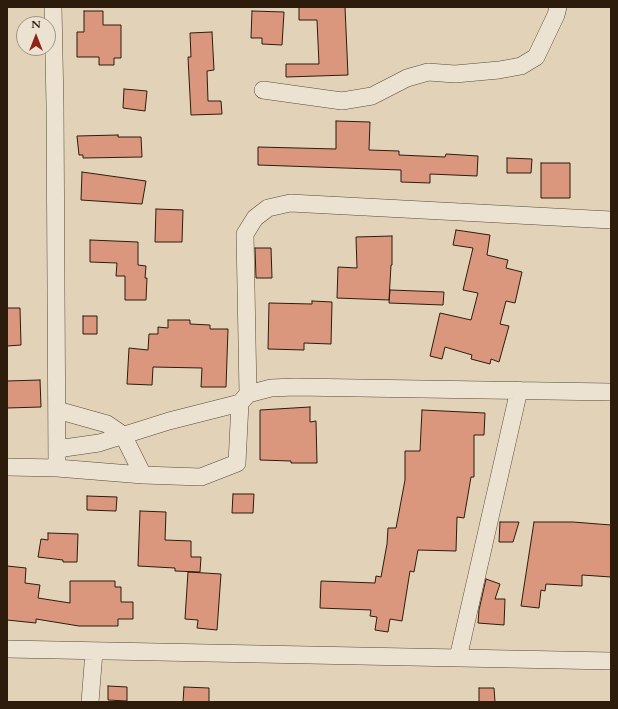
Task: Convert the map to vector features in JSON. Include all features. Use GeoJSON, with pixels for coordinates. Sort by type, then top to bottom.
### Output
{"type":"FeatureCollection","features":[{"type":"Feature","properties":{"kind":"street"},"geometry":{"type":"LineString","coordinates":[[53,7],[57,468]]}},
{"type":"Feature","properties":{"kind":"street"},"geometry":{"type":"LineString","coordinates":[[263,90],[342,101],[372,96],[407,78],[428,72],[455,74],[499,70],[521,66],[536,57],[556,15],[558,7]]}},
{"type":"Feature","properties":{"kind":"street"},"geometry":{"type":"LineString","coordinates":[[7,467],[57,468],[143,475],[201,477],[237,463],[244,398],[245,234],[254,218],[268,208],[290,203],[611,220]]}},
{"type":"Feature","properties":{"kind":"street"},"geometry":{"type":"LineString","coordinates":[[57,448],[98,443],[169,422],[271,388],[295,387],[611,392]]}},
{"type":"Feature","properties":{"kind":"street"},"geometry":{"type":"LineString","coordinates":[[458,658],[519,390]]}},
{"type":"Feature","properties":{"kind":"street"},"geometry":{"type":"LineString","coordinates":[[57,410],[107,424],[123,435],[143,475]]}},
{"type":"Feature","properties":{"kind":"street"},"geometry":{"type":"LineString","coordinates":[[7,649],[94,652],[611,661]]}},
{"type":"Feature","properties":{"kind":"street"},"geometry":{"type":"LineString","coordinates":[[90,702],[94,652]]}},
{"type":"Feature","properties":{"kind":"building"},"geometry":{"type":"Polygon","coordinates":[[[299,7],[345,7],[348,75],[286,77],[286,64],[319,64],[317,20],[299,20],[299,7]]]}},
{"type":"Feature","properties":{"kind":"building"},"geometry":{"type":"Polygon","coordinates":[[[84,11],[103,11],[103,25],[121,25],[121,58],[114,58],[114,65],[99,65],[99,57],[77,57],[77,32],[84,32],[84,11]]]}},
{"type":"Feature","properties":{"kind":"building"},"geometry":{"type":"Polygon","coordinates":[[[252,11],[284,12],[282,45],[262,44],[262,38],[251,38],[252,11]]]}},
{"type":"Feature","properties":{"kind":"building"},"geometry":{"type":"Polygon","coordinates":[[[212,32],[214,70],[207,71],[208,101],[221,101],[222,114],[191,115],[188,57],[191,57],[190,33],[212,32]]]}},
{"type":"Feature","properties":{"kind":"building"},"geometry":{"type":"Polygon","coordinates":[[[124,89],[147,91],[145,111],[123,108],[124,89]]]}},
{"type":"Feature","properties":{"kind":"building"},"geometry":{"type":"Polygon","coordinates":[[[336,121],[370,122],[369,150],[399,151],[399,155],[445,157],[446,154],[478,156],[477,176],[430,174],[430,183],[401,182],[401,170],[258,165],[258,147],[336,149],[336,121]]]}},
{"type":"Feature","properties":{"kind":"building"},"geometry":{"type":"Polygon","coordinates":[[[118,135],[118,137],[141,137],[142,157],[83,158],[83,155],[79,155],[77,136],[118,135]]]}},
{"type":"Feature","properties":{"kind":"building"},"geometry":{"type":"Polygon","coordinates":[[[507,158],[532,159],[531,173],[507,173],[507,158]]]}},
{"type":"Feature","properties":{"kind":"building"},"geometry":{"type":"Polygon","coordinates":[[[541,163],[570,163],[570,198],[541,198],[541,163]]]}},
{"type":"Feature","properties":{"kind":"building"},"geometry":{"type":"Polygon","coordinates":[[[82,172],[146,181],[142,204],[81,200],[82,172]]]}},
{"type":"Feature","properties":{"kind":"building"},"geometry":{"type":"Polygon","coordinates":[[[156,209],[183,210],[182,242],[155,242],[156,209]]]}},
{"type":"Feature","properties":{"kind":"building"},"geometry":{"type":"Polygon","coordinates":[[[456,230],[490,235],[487,255],[508,260],[506,268],[522,272],[515,303],[506,301],[500,324],[509,326],[499,362],[491,359],[490,364],[471,359],[472,355],[445,347],[442,359],[430,356],[440,313],[471,320],[478,293],[463,290],[473,248],[453,245],[456,230]]]}},
{"type":"Feature","properties":{"kind":"building"},"geometry":{"type":"Polygon","coordinates":[[[392,236],[392,265],[389,300],[337,298],[338,267],[357,268],[356,237],[392,236]]]}},
{"type":"Feature","properties":{"kind":"building"},"geometry":{"type":"Polygon","coordinates":[[[90,240],[138,242],[138,265],[146,266],[146,300],[125,300],[125,276],[116,276],[117,263],[90,262],[90,240]]]}},
{"type":"Feature","properties":{"kind":"building"},"geometry":{"type":"Polygon","coordinates":[[[255,248],[271,248],[272,278],[256,278],[255,248]]]}},
{"type":"Feature","properties":{"kind":"building"},"geometry":{"type":"Polygon","coordinates":[[[390,290],[444,292],[443,305],[389,303],[390,290]]]}},
{"type":"Feature","properties":{"kind":"building"},"geometry":{"type":"Polygon","coordinates":[[[312,301],[332,302],[331,344],[304,343],[304,350],[268,349],[269,303],[312,304],[312,301]]]}},
{"type":"Feature","properties":{"kind":"building"},"geometry":{"type":"Polygon","coordinates":[[[7,308],[20,308],[21,345],[7,346],[7,308]]]}},
{"type":"Feature","properties":{"kind":"building"},"geometry":{"type":"Polygon","coordinates":[[[83,316],[97,316],[97,334],[83,334],[83,316]]]}},
{"type":"Feature","properties":{"kind":"building"},"geometry":{"type":"Polygon","coordinates":[[[168,320],[190,320],[190,324],[210,325],[210,329],[228,329],[226,387],[201,387],[202,368],[153,367],[152,385],[127,384],[129,348],[148,350],[149,334],[158,334],[158,327],[168,328],[168,320]]]}},
{"type":"Feature","properties":{"kind":"building"},"geometry":{"type":"Polygon","coordinates":[[[40,380],[41,407],[7,408],[7,381],[40,380]]]}},
{"type":"Feature","properties":{"kind":"building"},"geometry":{"type":"Polygon","coordinates":[[[310,407],[310,422],[316,421],[317,463],[291,463],[291,461],[260,460],[260,410],[310,407]]]}},
{"type":"Feature","properties":{"kind":"building"},"geometry":{"type":"Polygon","coordinates":[[[422,410],[485,413],[484,435],[474,435],[474,477],[471,477],[464,518],[457,517],[456,551],[418,550],[414,572],[410,571],[402,621],[390,619],[388,632],[375,630],[377,617],[370,616],[371,610],[320,608],[321,581],[375,583],[376,576],[381,577],[387,544],[388,528],[396,528],[405,480],[405,451],[420,451],[422,410]]]}},
{"type":"Feature","properties":{"kind":"building"},"geometry":{"type":"Polygon","coordinates":[[[233,494],[254,494],[253,513],[232,513],[233,494]]]}},
{"type":"Feature","properties":{"kind":"building"},"geometry":{"type":"Polygon","coordinates":[[[87,496],[117,497],[116,511],[87,510],[87,496]]]}},
{"type":"Feature","properties":{"kind":"building"},"geometry":{"type":"Polygon","coordinates":[[[140,511],[166,512],[165,540],[191,541],[191,557],[201,557],[200,572],[175,571],[175,568],[138,566],[140,511]]]}},
{"type":"Feature","properties":{"kind":"building"},"geometry":{"type":"Polygon","coordinates":[[[500,522],[519,522],[513,542],[499,542],[500,522]]]}},
{"type":"Feature","properties":{"kind":"building"},"geometry":{"type":"Polygon","coordinates":[[[534,522],[573,522],[611,525],[611,577],[582,575],[582,586],[546,584],[545,591],[541,590],[539,608],[521,606],[534,522]]]}},
{"type":"Feature","properties":{"kind":"building"},"geometry":{"type":"Polygon","coordinates":[[[48,533],[78,534],[77,562],[63,562],[63,560],[38,557],[41,539],[48,540],[48,533]]]}},
{"type":"Feature","properties":{"kind":"building"},"geometry":{"type":"Polygon","coordinates":[[[7,566],[26,568],[25,583],[40,585],[38,598],[70,603],[70,581],[115,581],[115,587],[121,587],[121,602],[133,602],[133,619],[118,619],[118,626],[79,626],[36,619],[36,623],[7,620],[7,566]]]}},
{"type":"Feature","properties":{"kind":"building"},"geometry":{"type":"Polygon","coordinates":[[[188,572],[221,574],[217,630],[197,628],[198,620],[185,619],[188,572]]]}},
{"type":"Feature","properties":{"kind":"building"},"geometry":{"type":"Polygon","coordinates":[[[486,579],[500,584],[495,599],[505,599],[504,625],[478,623],[479,610],[486,579]]]}},
{"type":"Feature","properties":{"kind":"building"},"geometry":{"type":"Polygon","coordinates":[[[108,686],[127,687],[127,701],[108,700],[108,686]]]}},
{"type":"Feature","properties":{"kind":"building"},"geometry":{"type":"Polygon","coordinates":[[[184,687],[209,688],[209,702],[183,702],[184,687]]]}},
{"type":"Feature","properties":{"kind":"building"},"geometry":{"type":"Polygon","coordinates":[[[479,688],[494,688],[495,702],[479,702],[479,688]]]}}]}
